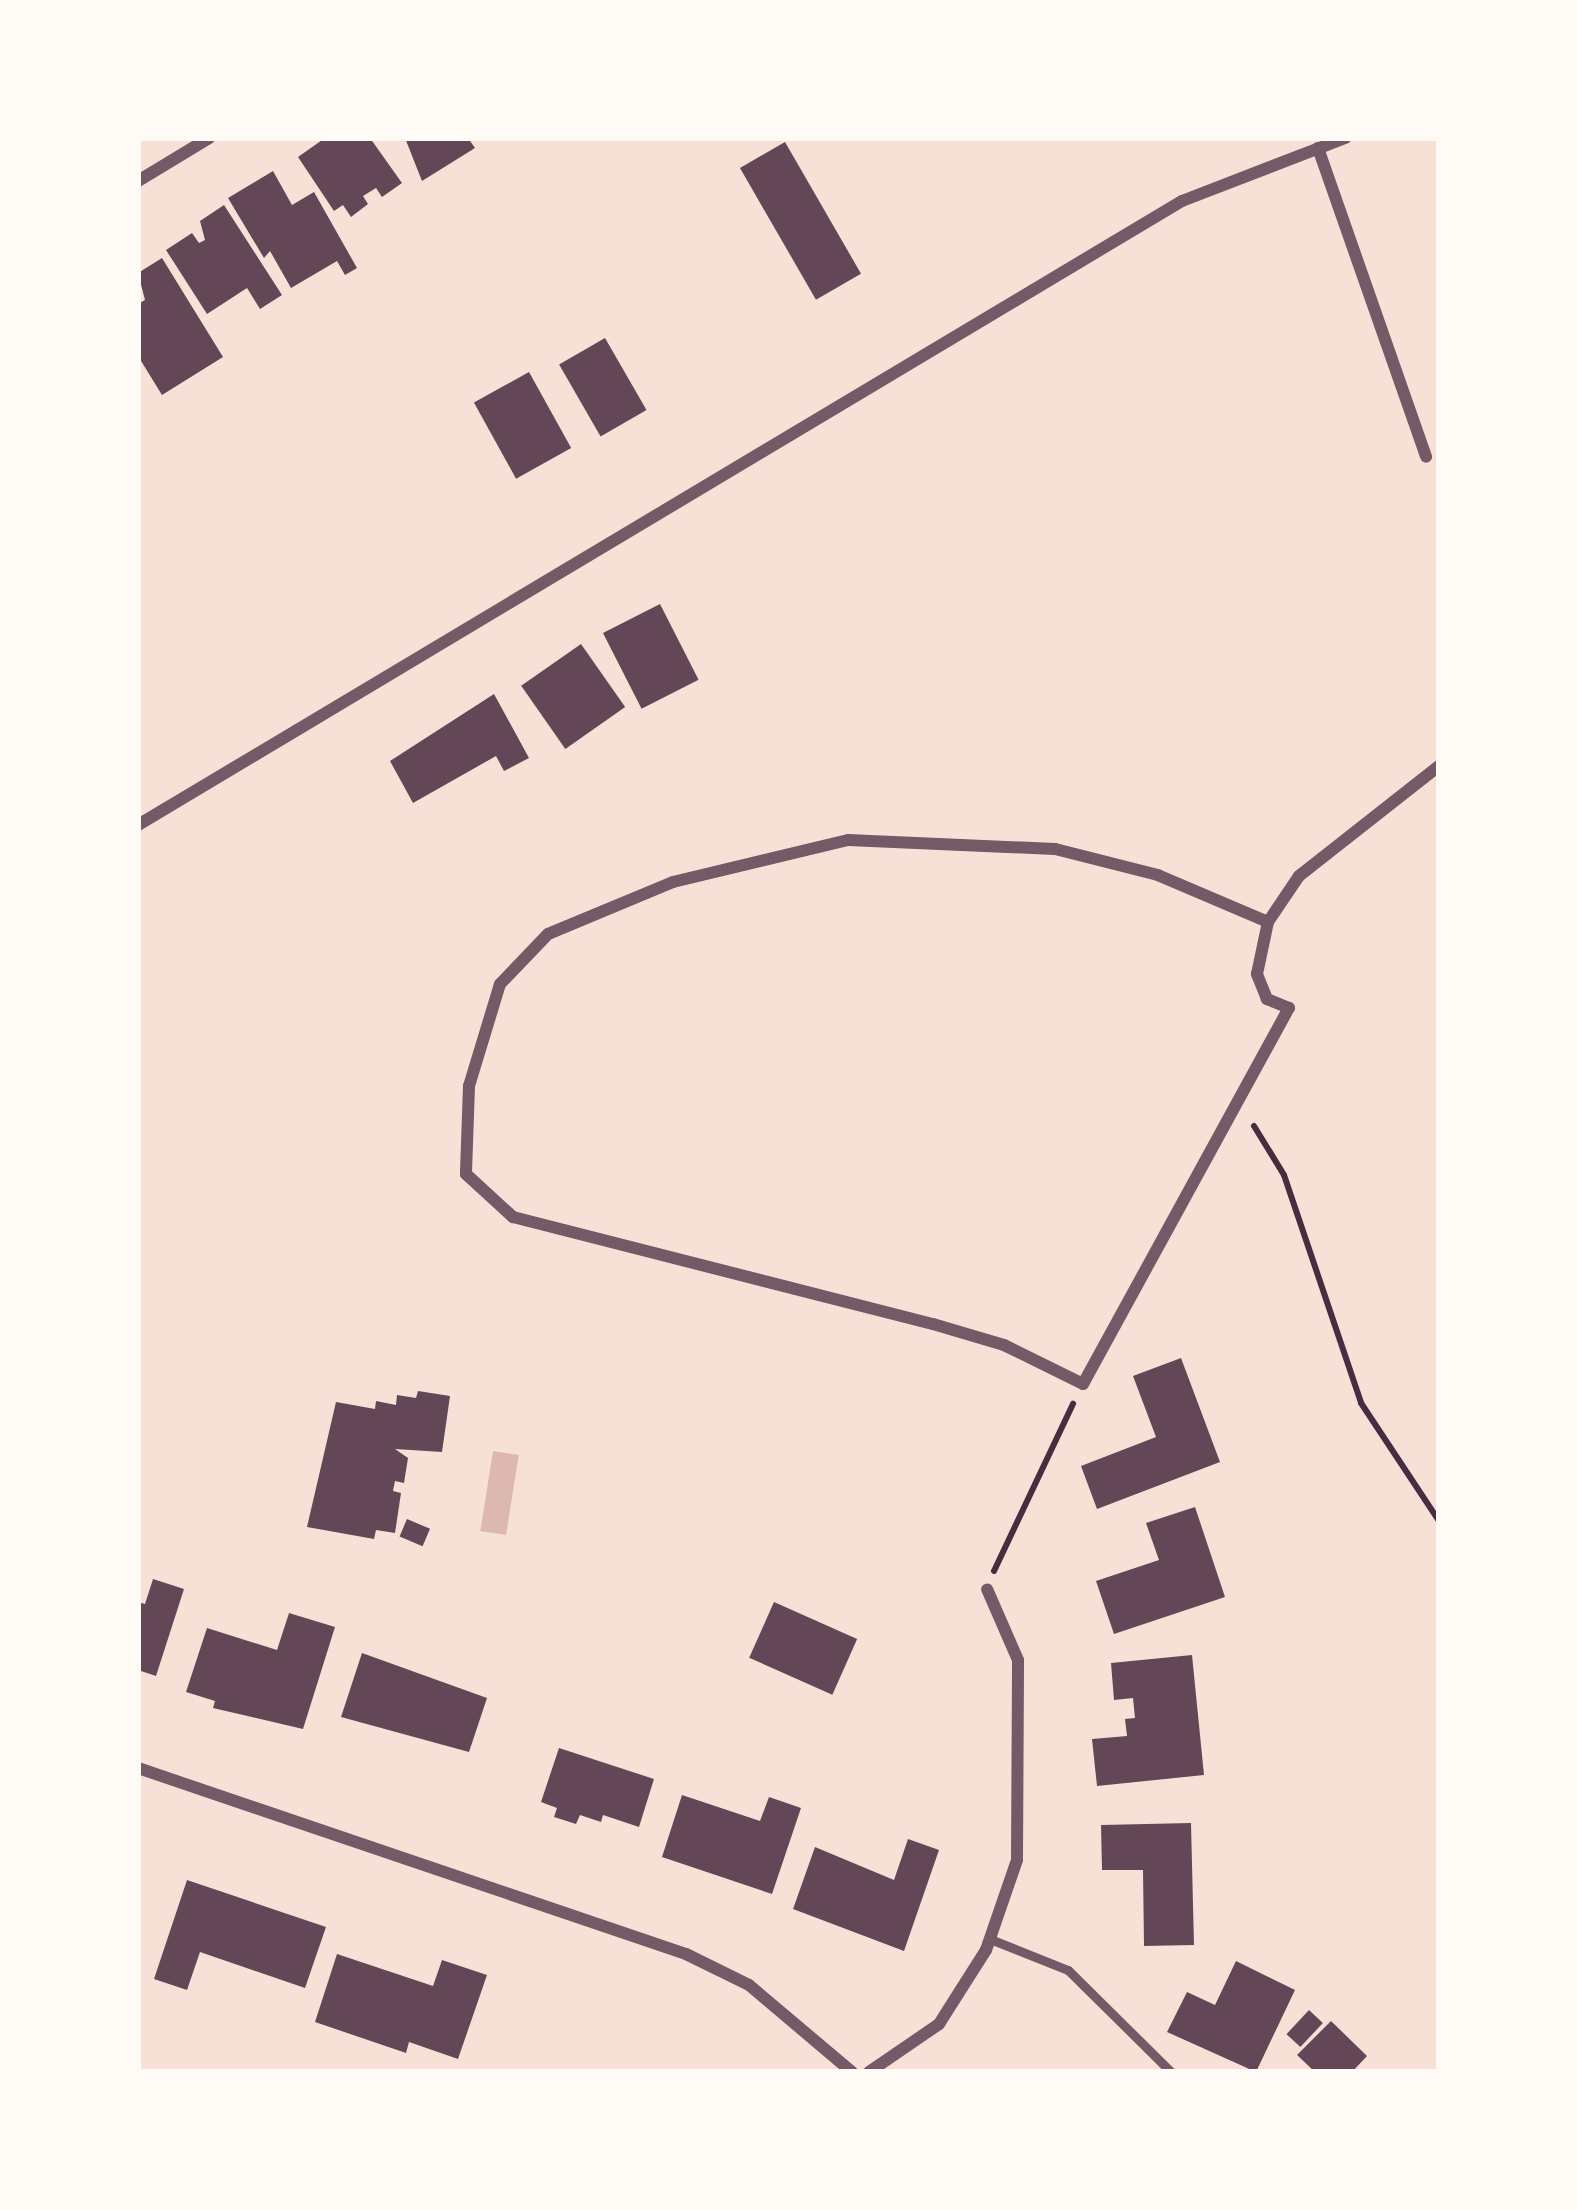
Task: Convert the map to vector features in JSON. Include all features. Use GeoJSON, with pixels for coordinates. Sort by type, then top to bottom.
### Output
{"type":"FeatureCollection","features":[{"type":"Feature","properties":{"kind":"street"},"geometry":{"type":"LineString","coordinates":[[138,181],[209,138]]}},
{"type":"Feature","properties":{"kind":"street"},"geometry":{"type":"LineString","coordinates":[[138,825],[1182,200],[1346,138]]}},
{"type":"Feature","properties":{"kind":"street"},"geometry":{"type":"LineString","coordinates":[[1318,148],[1426,457]]}},
{"type":"Feature","properties":{"kind":"street"},"geometry":{"type":"LineString","coordinates":[[1268,922],[1158,875],[1055,849],[848,840],[673,882],[548,934],[500,984],[469,1086],[466,1174],[513,1217],[933,1324],[1004,1346],[1083,1384],[1235,1098],[1289,1008],[1267,999],[1257,974],[1268,922],[1299,876],[1439,766]]}},
{"type":"Feature","properties":{"kind":"street"},"geometry":{"type":"LineString","coordinates":[[869,2072],[939,2024],[990,1939],[1017,1860],[1018,1660],[987,1589]]}},
{"type":"Feature","properties":{"kind":"street"},"geometry":{"type":"LineString","coordinates":[[138,1768],[686,1954],[749,1984],[852,2072]]}},
{"type":"Feature","properties":{"kind":"lane"},"geometry":{"type":"LineString","coordinates":[[990,1939],[1068,1970],[1171,2072]]}},
{"type":"Feature","properties":{"kind":"path"},"geometry":{"type":"LineString","coordinates":[[1235,1098],[1284,1175],[1361,1403],[1439,1521]]}},
{"type":"Feature","properties":{"kind":"path"},"geometry":{"type":"LineString","coordinates":[[987,1589],[1083,1384]]}},
{"type":"Feature","properties":{"kind":"shaded area"},"geometry":{"type":"Polygon","coordinates":[[[493,1451],[519,1455],[506,1535],[480,1531],[493,1451]]]}},
{"type":"Feature","properties":{"kind":"building"},"geometry":{"type":"Polygon","coordinates":[[[325,138],[370,138],[402,183],[382,197],[376,188],[363,196],[368,204],[351,217],[343,205],[334,211],[298,157],[325,138]]]}},
{"type":"Feature","properties":{"kind":"building"},"geometry":{"type":"Polygon","coordinates":[[[405,138],[468,138],[475,148],[422,181],[405,138]]]}},
{"type":"Feature","properties":{"kind":"building"},"geometry":{"type":"Polygon","coordinates":[[[785,142],[861,274],[816,300],[740,168],[785,142]]]}},
{"type":"Feature","properties":{"kind":"building"},"geometry":{"type":"Polygon","coordinates":[[[273,171],[292,205],[314,192],[357,268],[345,275],[337,261],[291,288],[270,251],[264,258],[228,198],[273,171]]]}},
{"type":"Feature","properties":{"kind":"building"},"geometry":{"type":"Polygon","coordinates":[[[224,205],[282,295],[260,309],[247,288],[207,314],[166,250],[192,233],[199,243],[205,240],[200,221],[224,205]]]}},
{"type":"Feature","properties":{"kind":"building"},"geometry":{"type":"Polygon","coordinates":[[[162,258],[223,357],[162,395],[138,356],[138,304],[145,300],[138,273],[162,258]]]}},
{"type":"Feature","properties":{"kind":"building"},"geometry":{"type":"Polygon","coordinates":[[[605,338],[646,410],[601,436],[559,365],[605,338]]]}},
{"type":"Feature","properties":{"kind":"building"},"geometry":{"type":"Polygon","coordinates":[[[529,372],[571,448],[516,479],[474,403],[529,372]]]}},
{"type":"Feature","properties":{"kind":"building"},"geometry":{"type":"Polygon","coordinates":[[[660,604],[699,680],[642,709],[603,633],[660,604]]]}},
{"type":"Feature","properties":{"kind":"building"},"geometry":{"type":"Polygon","coordinates":[[[581,644],[625,707],[565,749],[521,686],[581,644]]]}},
{"type":"Feature","properties":{"kind":"building"},"geometry":{"type":"Polygon","coordinates":[[[494,694],[529,758],[504,771],[496,756],[413,803],[390,761],[494,694]]]}},
{"type":"Feature","properties":{"kind":"building"},"geometry":{"type":"Polygon","coordinates":[[[1181,1358],[1220,1462],[1097,1509],[1081,1466],[1156,1437],[1133,1376],[1181,1358]]]}},
{"type":"Feature","properties":{"kind":"building"},"geometry":{"type":"Polygon","coordinates":[[[418,1391],[450,1396],[442,1452],[395,1449],[408,1458],[404,1483],[395,1481],[393,1491],[401,1493],[395,1533],[376,1530],[374,1539],[307,1527],[336,1402],[375,1409],[376,1401],[396,1405],[397,1395],[416,1398],[418,1391]]]}},
{"type":"Feature","properties":{"kind":"building"},"geometry":{"type":"Polygon","coordinates":[[[1195,1507],[1225,1597],[1114,1634],[1096,1581],[1159,1560],[1146,1523],[1195,1507]]]}},
{"type":"Feature","properties":{"kind":"building"},"geometry":{"type":"Polygon","coordinates":[[[407,1519],[430,1529],[423,1546],[400,1536],[407,1519]]]}},
{"type":"Feature","properties":{"kind":"building"},"geometry":{"type":"Polygon","coordinates":[[[153,1579],[184,1589],[156,1676],[138,1670],[138,1602],[145,1604],[153,1579]]]}},
{"type":"Feature","properties":{"kind":"building"},"geometry":{"type":"Polygon","coordinates":[[[774,1602],[857,1639],[832,1695],[749,1658],[774,1602]]]}},
{"type":"Feature","properties":{"kind":"building"},"geometry":{"type":"Polygon","coordinates":[[[289,1613],[335,1627],[303,1729],[213,1708],[215,1701],[186,1692],[207,1628],[277,1650],[289,1613]]]}},
{"type":"Feature","properties":{"kind":"building"},"geometry":{"type":"Polygon","coordinates":[[[362,1653],[487,1698],[469,1752],[341,1717],[362,1653]]]}},
{"type":"Feature","properties":{"kind":"building"},"geometry":{"type":"Polygon","coordinates":[[[1192,1655],[1204,1775],[1097,1786],[1092,1739],[1127,1736],[1125,1719],[1135,1718],[1133,1698],[1114,1700],[1111,1663],[1192,1655]]]}},
{"type":"Feature","properties":{"kind":"building"},"geometry":{"type":"Polygon","coordinates":[[[559,1748],[654,1779],[639,1827],[603,1815],[601,1822],[580,1815],[576,1824],[554,1817],[557,1808],[541,1802],[559,1748]]]}},
{"type":"Feature","properties":{"kind":"building"},"geometry":{"type":"Polygon","coordinates":[[[682,1795],[760,1821],[769,1797],[801,1808],[772,1894],[662,1857],[682,1795]]]}},
{"type":"Feature","properties":{"kind":"building"},"geometry":{"type":"Polygon","coordinates":[[[1191,1823],[1194,1945],[1144,1946],[1143,1870],[1102,1870],[1101,1825],[1191,1823]]]}},
{"type":"Feature","properties":{"kind":"building"},"geometry":{"type":"Polygon","coordinates":[[[908,1839],[939,1850],[904,1951],[793,1909],[815,1847],[894,1880],[908,1839]]]}},
{"type":"Feature","properties":{"kind":"building"},"geometry":{"type":"Polygon","coordinates":[[[187,1880],[326,1927],[305,1988],[200,1952],[187,1990],[154,1979],[187,1880]]]}},
{"type":"Feature","properties":{"kind":"building"},"geometry":{"type":"Polygon","coordinates":[[[337,1954],[433,1986],[442,1960],[487,1975],[458,2059],[409,2042],[406,2053],[315,2022],[337,1954]]]}},
{"type":"Feature","properties":{"kind":"building"},"geometry":{"type":"Polygon","coordinates":[[[1236,1961],[1295,1990],[1256,2072],[1167,2032],[1187,1992],[1215,2005],[1236,1961]]]}},
{"type":"Feature","properties":{"kind":"building"},"geometry":{"type":"Polygon","coordinates":[[[1309,2010],[1323,2023],[1300,2047],[1286,2034],[1309,2010]]]}},
{"type":"Feature","properties":{"kind":"building"},"geometry":{"type":"Polygon","coordinates":[[[1331,2021],[1367,2056],[1352,2072],[1315,2072],[1297,2055],[1331,2021]]]}}]}
